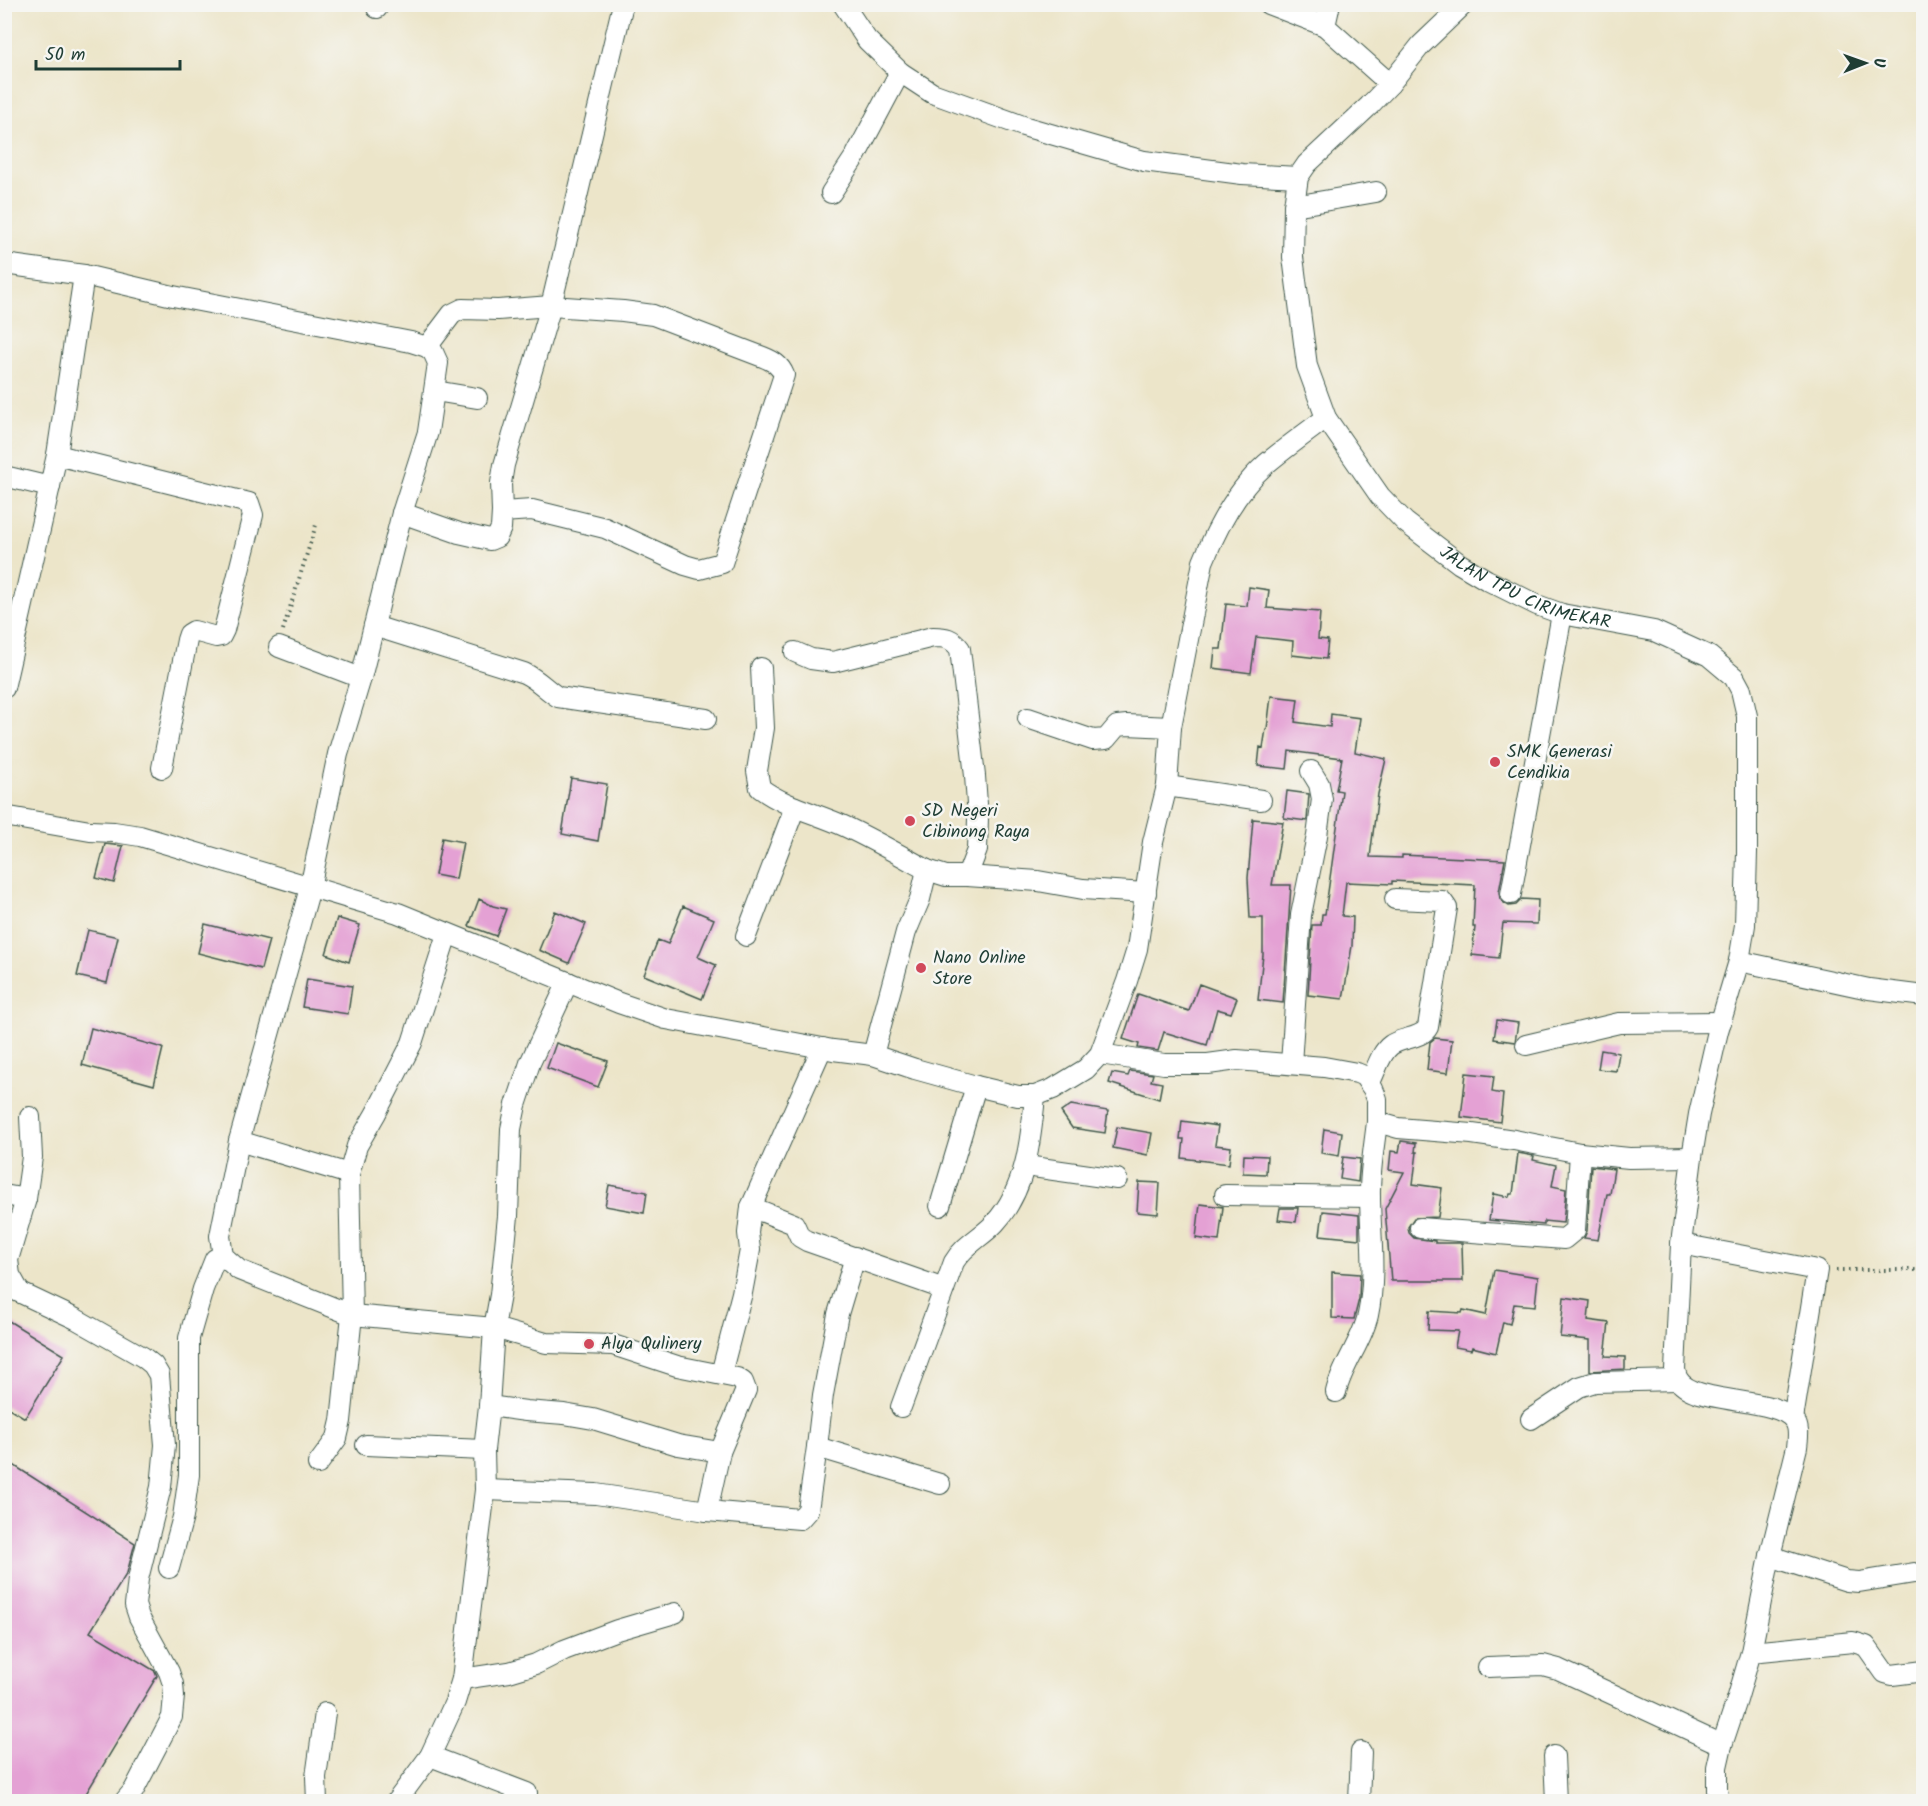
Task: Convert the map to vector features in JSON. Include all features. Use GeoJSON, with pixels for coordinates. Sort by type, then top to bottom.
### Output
{"type":"FeatureCollection","features":[{"type":"Feature","properties":{"kind":"street"},"geometry":{"type":"LineString","coordinates":[[402,513],[486,540],[497,537],[501,528],[501,483],[504,465],[551,306],[623,4]]}},
{"type":"Feature","properties":{"kind":"street"},"geometry":{"type":"LineString","coordinates":[[843,4],[867,40],[900,72],[932,93],[1023,126],[1144,161],[1242,174],[1308,165],[1390,84],[1421,45],[1464,4]]}},
{"type":"Feature","properties":{"kind":"street"},"geometry":{"type":"LineString","coordinates":[[1268,4],[1325,26],[1390,84]]}},
{"type":"Feature","properties":{"kind":"street"},"geometry":{"type":"LineString","coordinates":[[1325,26],[1330,4]]}},
{"type":"Feature","properties":{"kind":"street"},"geometry":{"type":"LineString","coordinates":[[831,193],[856,155],[900,72]]}},
{"type":"Feature","properties":{"kind":"street","name":"JALAN TPU CIRIMEKAR"},"geometry":{"type":"LineString","coordinates":[[1308,165],[1294,206],[1293,257],[1306,358],[1326,418],[1380,496],[1405,522],[1460,564],[1487,580],[1537,605],[1562,614],[1654,631],[1709,656],[1734,677],[1741,690],[1747,716],[1747,852],[1744,925],[1739,961],[1721,1022],[1699,1114],[1692,1157],[1681,1244],[1675,1362],[1678,1380]]}},
{"type":"Feature","properties":{"kind":"street"},"geometry":{"type":"LineString","coordinates":[[1294,206],[1376,192]]}},
{"type":"Feature","properties":{"kind":"street"},"geometry":{"type":"LineString","coordinates":[[4,264],[84,274],[173,296],[339,327],[428,347],[433,352],[438,363],[428,432],[402,513],[361,678],[338,754],[310,888],[239,1141],[220,1236],[223,1256],[239,1270],[352,1315],[494,1328],[546,1343],[618,1346],[677,1366],[737,1378],[743,1382],[746,1390],[720,1452],[707,1511]]}},
{"type":"Feature","properties":{"kind":"street"},"geometry":{"type":"LineString","coordinates":[[4,688],[57,455],[84,274]]}},
{"type":"Feature","properties":{"kind":"street"},"geometry":{"type":"LineString","coordinates":[[428,347],[452,314],[462,309],[498,310],[551,306],[623,310],[653,315],[774,362],[781,368],[784,375],[783,382],[722,563],[699,569],[685,565],[605,528],[532,510],[502,512]]}},
{"type":"Feature","properties":{"kind":"street"},"geometry":{"type":"LineString","coordinates":[[435,391],[477,398]]}},
{"type":"Feature","properties":{"kind":"street"},"geometry":{"type":"LineString","coordinates":[[4,816],[90,831],[140,836],[398,913],[619,1003],[678,1023],[873,1055],[915,1070],[976,1086],[1018,1096],[1035,1096],[1053,1089],[1086,1069],[1100,1054],[1137,949],[1153,842],[1167,786],[1171,727],[1203,562],[1213,537],[1242,492],[1265,465],[1326,418]]}},
{"type":"Feature","properties":{"kind":"street"},"geometry":{"type":"LineString","coordinates":[[57,455],[249,503],[253,515],[224,630],[221,636],[216,637],[194,632],[189,634],[187,640],[162,768]]}},
{"type":"Feature","properties":{"kind":"street"},"geometry":{"type":"LineString","coordinates":[[4,476],[50,487]]}},
{"type":"Feature","properties":{"kind":"street"},"geometry":{"type":"LineString","coordinates":[[1511,894],[1562,614]]}},
{"type":"Feature","properties":{"kind":"street"},"geometry":{"type":"LineString","coordinates":[[374,626],[524,673],[538,679],[545,689],[558,698],[706,719]]}},
{"type":"Feature","properties":{"kind":"street"},"geometry":{"type":"LineString","coordinates":[[795,652],[811,659],[833,662],[933,637],[947,637],[960,649],[978,818],[977,850],[968,876]]}},
{"type":"Feature","properties":{"kind":"street"},"geometry":{"type":"LineString","coordinates":[[279,647],[361,678]]}},
{"type":"Feature","properties":{"kind":"street"},"geometry":{"type":"LineString","coordinates":[[761,668],[764,728],[757,781],[760,788],[771,796],[843,826],[927,870],[946,876],[1038,881],[1083,890],[1146,893]]}},
{"type":"Feature","properties":{"kind":"street"},"geometry":{"type":"LineString","coordinates":[[1028,718],[1093,740],[1106,739],[1117,726],[1171,727]]}},
{"type":"Feature","properties":{"kind":"street"},"geometry":{"type":"LineString","coordinates":[[1291,1064],[1301,915],[1322,799],[1319,784],[1311,771]]}},
{"type":"Feature","properties":{"kind":"street"},"geometry":{"type":"LineString","coordinates":[[1167,786],[1261,800]]}},
{"type":"Feature","properties":{"kind":"street"},"geometry":{"type":"LineString","coordinates":[[746,936],[795,807]]}},
{"type":"Feature","properties":{"kind":"street"},"geometry":{"type":"LineString","coordinates":[[873,1055],[906,932],[920,899],[927,870]]}},
{"type":"Feature","properties":{"kind":"street"},"geometry":{"type":"LineString","coordinates":[[1370,1082],[1388,1046],[1401,1039],[1421,1035],[1428,1028],[1447,908],[1442,901],[1395,899]]}},
{"type":"Feature","properties":{"kind":"street"},"geometry":{"type":"LineString","coordinates":[[318,1464],[337,1438],[352,1315],[349,1174],[357,1146],[412,1043],[447,934]]}},
{"type":"Feature","properties":{"kind":"street"},"geometry":{"type":"LineString","coordinates":[[1739,961],[1869,989],[1923,996]]}},
{"type":"Feature","properties":{"kind":"street"},"geometry":{"type":"LineString","coordinates":[[396,1802],[430,1756],[455,1702],[462,1679],[486,1490],[484,1450],[494,1328],[500,1295],[508,1216],[511,1129],[516,1105],[530,1063],[568,982]]}},
{"type":"Feature","properties":{"kind":"street"},"geometry":{"type":"LineString","coordinates":[[1526,1046],[1619,1023],[1721,1022]]}},
{"type":"Feature","properties":{"kind":"street"},"geometry":{"type":"LineString","coordinates":[[721,1374],[742,1293],[750,1250],[748,1233],[751,1207],[822,1048]]}},
{"type":"Feature","properties":{"kind":"street"},"geometry":{"type":"LineString","coordinates":[[1100,1054],[1164,1065],[1208,1064],[1238,1060],[1291,1064],[1357,1074],[1364,1076],[1370,1082],[1377,1099],[1370,1197],[1371,1299],[1367,1319],[1338,1381],[1336,1392]]}},
{"type":"Feature","properties":{"kind":"street"},"geometry":{"type":"LineString","coordinates":[[940,1206],[976,1086]]}},
{"type":"Feature","properties":{"kind":"street"},"geometry":{"type":"LineString","coordinates":[[901,1407],[944,1289],[960,1253],[989,1229],[1007,1207],[1026,1166],[1035,1096]]}},
{"type":"Feature","properties":{"kind":"street"},"geometry":{"type":"LineString","coordinates":[[30,1117],[32,1157],[26,1199],[8,1260],[12,1288],[75,1319],[143,1357],[153,1365],[159,1375],[165,1445],[161,1488],[138,1579],[135,1605],[139,1617],[169,1672],[174,1696],[172,1717],[134,1790],[124,1802]]}},
{"type":"Feature","properties":{"kind":"street"},"geometry":{"type":"LineString","coordinates":[[1377,1122],[1398,1128],[1514,1140],[1580,1153],[1629,1158],[1692,1157]]}},
{"type":"Feature","properties":{"kind":"street"},"geometry":{"type":"LineString","coordinates":[[239,1141],[349,1174]]}},
{"type":"Feature","properties":{"kind":"street"},"geometry":{"type":"LineString","coordinates":[[1420,1228],[1564,1239],[1575,1230],[1580,1153]]}},
{"type":"Feature","properties":{"kind":"street"},"geometry":{"type":"LineString","coordinates":[[1026,1166],[1117,1179]]}},
{"type":"Feature","properties":{"kind":"street"},"geometry":{"type":"LineString","coordinates":[[4,1195],[26,1199]]}},
{"type":"Feature","properties":{"kind":"street"},"geometry":{"type":"LineString","coordinates":[[1225,1195],[1370,1197]]}},
{"type":"Feature","properties":{"kind":"street"},"geometry":{"type":"LineString","coordinates":[[751,1207],[794,1224],[800,1237],[807,1241],[944,1289]]}},
{"type":"Feature","properties":{"kind":"street"},"geometry":{"type":"LineString","coordinates":[[1681,1244],[1817,1270],[1793,1419]]}},
{"type":"Feature","properties":{"kind":"street"},"geometry":{"type":"LineString","coordinates":[[169,1568],[183,1517],[189,1475],[189,1338],[202,1289],[215,1259],[223,1256]]}},
{"type":"Feature","properties":{"kind":"street"},"geometry":{"type":"LineString","coordinates":[[486,1490],[596,1494],[707,1511],[800,1519],[808,1510],[823,1395],[838,1314],[855,1257]]}},
{"type":"Feature","properties":{"kind":"street"},"geometry":{"type":"LineString","coordinates":[[1531,1419],[1579,1387],[1594,1382],[1678,1380],[1699,1392],[1779,1410],[1793,1419],[1797,1425],[1797,1447],[1770,1556],[1751,1652],[1717,1767],[1719,1802]]}},
{"type":"Feature","properties":{"kind":"street"},"geometry":{"type":"LineString","coordinates":[[489,1406],[564,1413],[593,1419],[678,1444],[720,1452]]}},
{"type":"Feature","properties":{"kind":"street"},"geometry":{"type":"LineString","coordinates":[[366,1444],[484,1450]]}},
{"type":"Feature","properties":{"kind":"street"},"geometry":{"type":"LineString","coordinates":[[817,1447],[940,1484]]}},
{"type":"Feature","properties":{"kind":"street"},"geometry":{"type":"LineString","coordinates":[[1770,1556],[1847,1581],[1859,1582],[1914,1573]]}},
{"type":"Feature","properties":{"kind":"street"},"geometry":{"type":"LineString","coordinates":[[462,1679],[509,1672],[536,1664],[564,1650],[617,1630],[675,1613]]}},
{"type":"Feature","properties":{"kind":"street"},"geometry":{"type":"LineString","coordinates":[[1751,1652],[1853,1642],[1866,1646],[1885,1672],[1892,1675],[1923,1671]]}},
{"type":"Feature","properties":{"kind":"street"},"geometry":{"type":"LineString","coordinates":[[1488,1667],[1543,1665],[1558,1669],[1722,1744]]}},
{"type":"Feature","properties":{"kind":"street"},"geometry":{"type":"LineString","coordinates":[[317,1802],[316,1777],[325,1713]]}},
{"type":"Feature","properties":{"kind":"street"},"geometry":{"type":"LineString","coordinates":[[1359,1802],[1362,1752]]}},
{"type":"Feature","properties":{"kind":"street"},"geometry":{"type":"LineString","coordinates":[[430,1756],[527,1793]]}},
{"type":"Feature","properties":{"kind":"street"},"geometry":{"type":"LineString","coordinates":[[1554,1756],[1556,1802]]}},
{"type":"Feature","properties":{"kind":"path"},"geometry":{"type":"LineString","coordinates":[[279,647],[316,525]]}},
{"type":"Feature","properties":{"kind":"path"},"geometry":{"type":"LineString","coordinates":[[1817,1270],[1923,1270]]}},
{"type":"Feature","properties":{"kind":"building"},"geometry":{"type":"Polygon","coordinates":[[[1249,587],[1269,590],[1267,608],[1320,612],[1318,639],[1328,640],[1326,659],[1292,655],[1293,641],[1256,637],[1251,673],[1213,668],[1215,649],[1221,649],[1226,604],[1247,606],[1249,587]]]}},
{"type":"Feature","properties":{"kind":"building"},"geometry":{"type":"Polygon","coordinates":[[[1271,696],[1298,699],[1295,722],[1330,727],[1331,714],[1360,718],[1355,752],[1386,759],[1378,794],[1370,857],[1402,858],[1402,855],[1505,860],[1499,892],[1500,899],[1509,906],[1516,905],[1522,899],[1538,900],[1537,924],[1503,923],[1499,958],[1472,955],[1475,885],[1392,881],[1392,884],[1346,882],[1342,916],[1353,917],[1352,946],[1343,999],[1308,995],[1312,925],[1321,925],[1322,914],[1325,914],[1342,791],[1336,790],[1342,758],[1289,751],[1287,769],[1258,766],[1260,747],[1263,748],[1267,729],[1271,696]]]}},
{"type":"Feature","properties":{"kind":"building"},"geometry":{"type":"Polygon","coordinates":[[[571,778],[607,784],[598,841],[562,834],[571,778]]]}},
{"type":"Feature","properties":{"kind":"building"},"geometry":{"type":"Polygon","coordinates":[[[1287,791],[1309,794],[1307,821],[1284,818],[1287,791]]]}},
{"type":"Feature","properties":{"kind":"building"},"geometry":{"type":"Polygon","coordinates":[[[1253,819],[1283,822],[1272,885],[1291,885],[1283,1003],[1258,1000],[1263,955],[1263,918],[1250,918],[1248,878],[1253,819]]]}},
{"type":"Feature","properties":{"kind":"building"},"geometry":{"type":"Polygon","coordinates":[[[442,838],[463,842],[456,879],[435,875],[442,838]]]}},
{"type":"Feature","properties":{"kind":"building"},"geometry":{"type":"Polygon","coordinates":[[[105,844],[123,846],[114,883],[96,878],[105,844]]]}},
{"type":"Feature","properties":{"kind":"building"},"geometry":{"type":"Polygon","coordinates":[[[479,899],[506,909],[496,936],[469,926],[479,899]]]}},
{"type":"Feature","properties":{"kind":"building"},"geometry":{"type":"Polygon","coordinates":[[[683,906],[714,919],[698,957],[716,965],[702,999],[644,975],[658,940],[668,944],[683,906]]]}},
{"type":"Feature","properties":{"kind":"building"},"geometry":{"type":"Polygon","coordinates":[[[555,911],[586,924],[569,963],[539,950],[555,911]]]}},
{"type":"Feature","properties":{"kind":"building"},"geometry":{"type":"Polygon","coordinates":[[[337,918],[360,925],[349,962],[326,954],[337,918]]]}},
{"type":"Feature","properties":{"kind":"building"},"geometry":{"type":"Polygon","coordinates":[[[205,924],[269,940],[261,969],[198,953],[205,924]]]}},
{"type":"Feature","properties":{"kind":"building"},"geometry":{"type":"Polygon","coordinates":[[[88,930],[118,937],[107,983],[77,976],[88,930]]]}},
{"type":"Feature","properties":{"kind":"building"},"geometry":{"type":"Polygon","coordinates":[[[307,979],[352,986],[348,1014],[302,1007],[307,979]]]}},
{"type":"Feature","properties":{"kind":"building"},"geometry":{"type":"Polygon","coordinates":[[[1199,984],[1237,998],[1231,1013],[1217,1009],[1207,1045],[1164,1032],[1158,1051],[1138,1048],[1139,1044],[1123,1039],[1138,994],[1189,1011],[1199,984]]]}},
{"type":"Feature","properties":{"kind":"building"},"geometry":{"type":"Polygon","coordinates":[[[1497,1020],[1518,1023],[1515,1042],[1494,1039],[1497,1020]]]}},
{"type":"Feature","properties":{"kind":"building"},"geometry":{"type":"Polygon","coordinates":[[[91,1028],[163,1048],[154,1085],[82,1065],[91,1028]]]}},
{"type":"Feature","properties":{"kind":"building"},"geometry":{"type":"Polygon","coordinates":[[[1435,1038],[1452,1040],[1448,1073],[1427,1070],[1430,1042],[1435,1038]]]}},
{"type":"Feature","properties":{"kind":"building"},"geometry":{"type":"Polygon","coordinates":[[[556,1043],[608,1061],[598,1087],[547,1068],[556,1043]]]}},
{"type":"Feature","properties":{"kind":"building"},"geometry":{"type":"Polygon","coordinates":[[[1601,1050],[1619,1053],[1616,1071],[1598,1069],[1601,1050]]]}},
{"type":"Feature","properties":{"kind":"building"},"geometry":{"type":"Polygon","coordinates":[[[1130,1071],[1153,1074],[1151,1081],[1162,1083],[1159,1099],[1109,1083],[1112,1073],[1128,1076],[1130,1071]]]}},
{"type":"Feature","properties":{"kind":"building"},"geometry":{"type":"Polygon","coordinates":[[[1466,1073],[1494,1076],[1492,1092],[1503,1094],[1500,1122],[1461,1117],[1466,1073]]]}},
{"type":"Feature","properties":{"kind":"building"},"geometry":{"type":"Polygon","coordinates":[[[1071,1105],[1108,1111],[1105,1133],[1072,1128],[1061,1112],[1071,1105]]]}},
{"type":"Feature","properties":{"kind":"building"},"geometry":{"type":"Polygon","coordinates":[[[1182,1121],[1218,1126],[1215,1145],[1231,1147],[1229,1164],[1182,1158],[1184,1139],[1180,1139],[1182,1121]]]}},
{"type":"Feature","properties":{"kind":"building"},"geometry":{"type":"Polygon","coordinates":[[[1117,1127],[1152,1133],[1148,1155],[1113,1148],[1117,1127]]]}},
{"type":"Feature","properties":{"kind":"building"},"geometry":{"type":"Polygon","coordinates":[[[1324,1129],[1342,1132],[1339,1156],[1321,1153],[1324,1129]]]}},
{"type":"Feature","properties":{"kind":"building"},"geometry":{"type":"Polygon","coordinates":[[[1401,1141],[1416,1143],[1413,1184],[1442,1188],[1438,1217],[1414,1218],[1408,1227],[1409,1233],[1414,1238],[1435,1241],[1435,1243],[1462,1243],[1463,1281],[1391,1281],[1385,1209],[1404,1172],[1389,1170],[1391,1151],[1399,1152],[1401,1141]]]}},
{"type":"Feature","properties":{"kind":"building"},"geometry":{"type":"Polygon","coordinates":[[[1518,1153],[1534,1156],[1533,1160],[1556,1165],[1552,1186],[1566,1189],[1563,1223],[1544,1221],[1544,1225],[1489,1220],[1493,1194],[1509,1197],[1513,1194],[1518,1153]]]}},
{"type":"Feature","properties":{"kind":"building"},"geometry":{"type":"Polygon","coordinates":[[[1244,1155],[1267,1156],[1266,1174],[1243,1173],[1244,1155]]]}},
{"type":"Feature","properties":{"kind":"building"},"geometry":{"type":"Polygon","coordinates":[[[1343,1157],[1360,1159],[1358,1182],[1340,1179],[1343,1157]]]}},
{"type":"Feature","properties":{"kind":"building"},"geometry":{"type":"Polygon","coordinates":[[[1591,1166],[1614,1169],[1598,1240],[1584,1238],[1587,1231],[1591,1166]]]}},
{"type":"Feature","properties":{"kind":"building"},"geometry":{"type":"Polygon","coordinates":[[[1139,1182],[1160,1183],[1158,1214],[1137,1212],[1139,1182]]]}},
{"type":"Feature","properties":{"kind":"building"},"geometry":{"type":"Polygon","coordinates":[[[609,1185],[647,1192],[644,1213],[605,1206],[609,1185]]]}},
{"type":"Feature","properties":{"kind":"building"},"geometry":{"type":"Polygon","coordinates":[[[1200,1204],[1223,1207],[1219,1241],[1196,1238],[1200,1204]]]}},
{"type":"Feature","properties":{"kind":"building"},"geometry":{"type":"Polygon","coordinates":[[[1280,1208],[1298,1208],[1296,1222],[1278,1220],[1280,1208]]]}},
{"type":"Feature","properties":{"kind":"building"},"geometry":{"type":"Polygon","coordinates":[[[1323,1211],[1359,1215],[1359,1239],[1320,1235],[1323,1211]]]}},
{"type":"Feature","properties":{"kind":"building"},"geometry":{"type":"Polygon","coordinates":[[[1494,1270],[1538,1277],[1535,1306],[1514,1304],[1510,1324],[1503,1322],[1496,1353],[1472,1347],[1471,1350],[1455,1347],[1458,1331],[1428,1330],[1429,1311],[1462,1313],[1463,1310],[1486,1315],[1494,1270]]]}},
{"type":"Feature","properties":{"kind":"building"},"geometry":{"type":"Polygon","coordinates":[[[1332,1272],[1360,1274],[1359,1299],[1354,1319],[1332,1318],[1332,1272]]]}},
{"type":"Feature","properties":{"kind":"building"},"geometry":{"type":"Polygon","coordinates":[[[1564,1297],[1590,1301],[1588,1320],[1609,1323],[1605,1356],[1625,1357],[1625,1369],[1590,1371],[1590,1340],[1560,1337],[1564,1297]]]}},
{"type":"Feature","properties":{"kind":"building"},"geometry":{"type":"Polygon","coordinates":[[[4,1318],[64,1355],[25,1418],[4,1405],[4,1318]]]}},
{"type":"Feature","properties":{"kind":"building"},"geometry":{"type":"Polygon","coordinates":[[[4,1459],[135,1543],[127,1573],[90,1632],[155,1671],[157,1676],[81,1802],[4,1802],[4,1459]]]}},
{"type":"Feature","properties":{"kind":"place","name":"SMK Generasi Cendikia"},"geometry":{"type":"Point","coordinates":[1495,762]}},
{"type":"Feature","properties":{"kind":"place","name":"SD Negeri Cibinong Raya"},"geometry":{"type":"Point","coordinates":[910,821]}},
{"type":"Feature","properties":{"kind":"place","name":"Nano Online Store"},"geometry":{"type":"Point","coordinates":[921,968]}},
{"type":"Feature","properties":{"kind":"place","name":"Alya Qulinery"},"geometry":{"type":"Point","coordinates":[589,1344]}}]}
